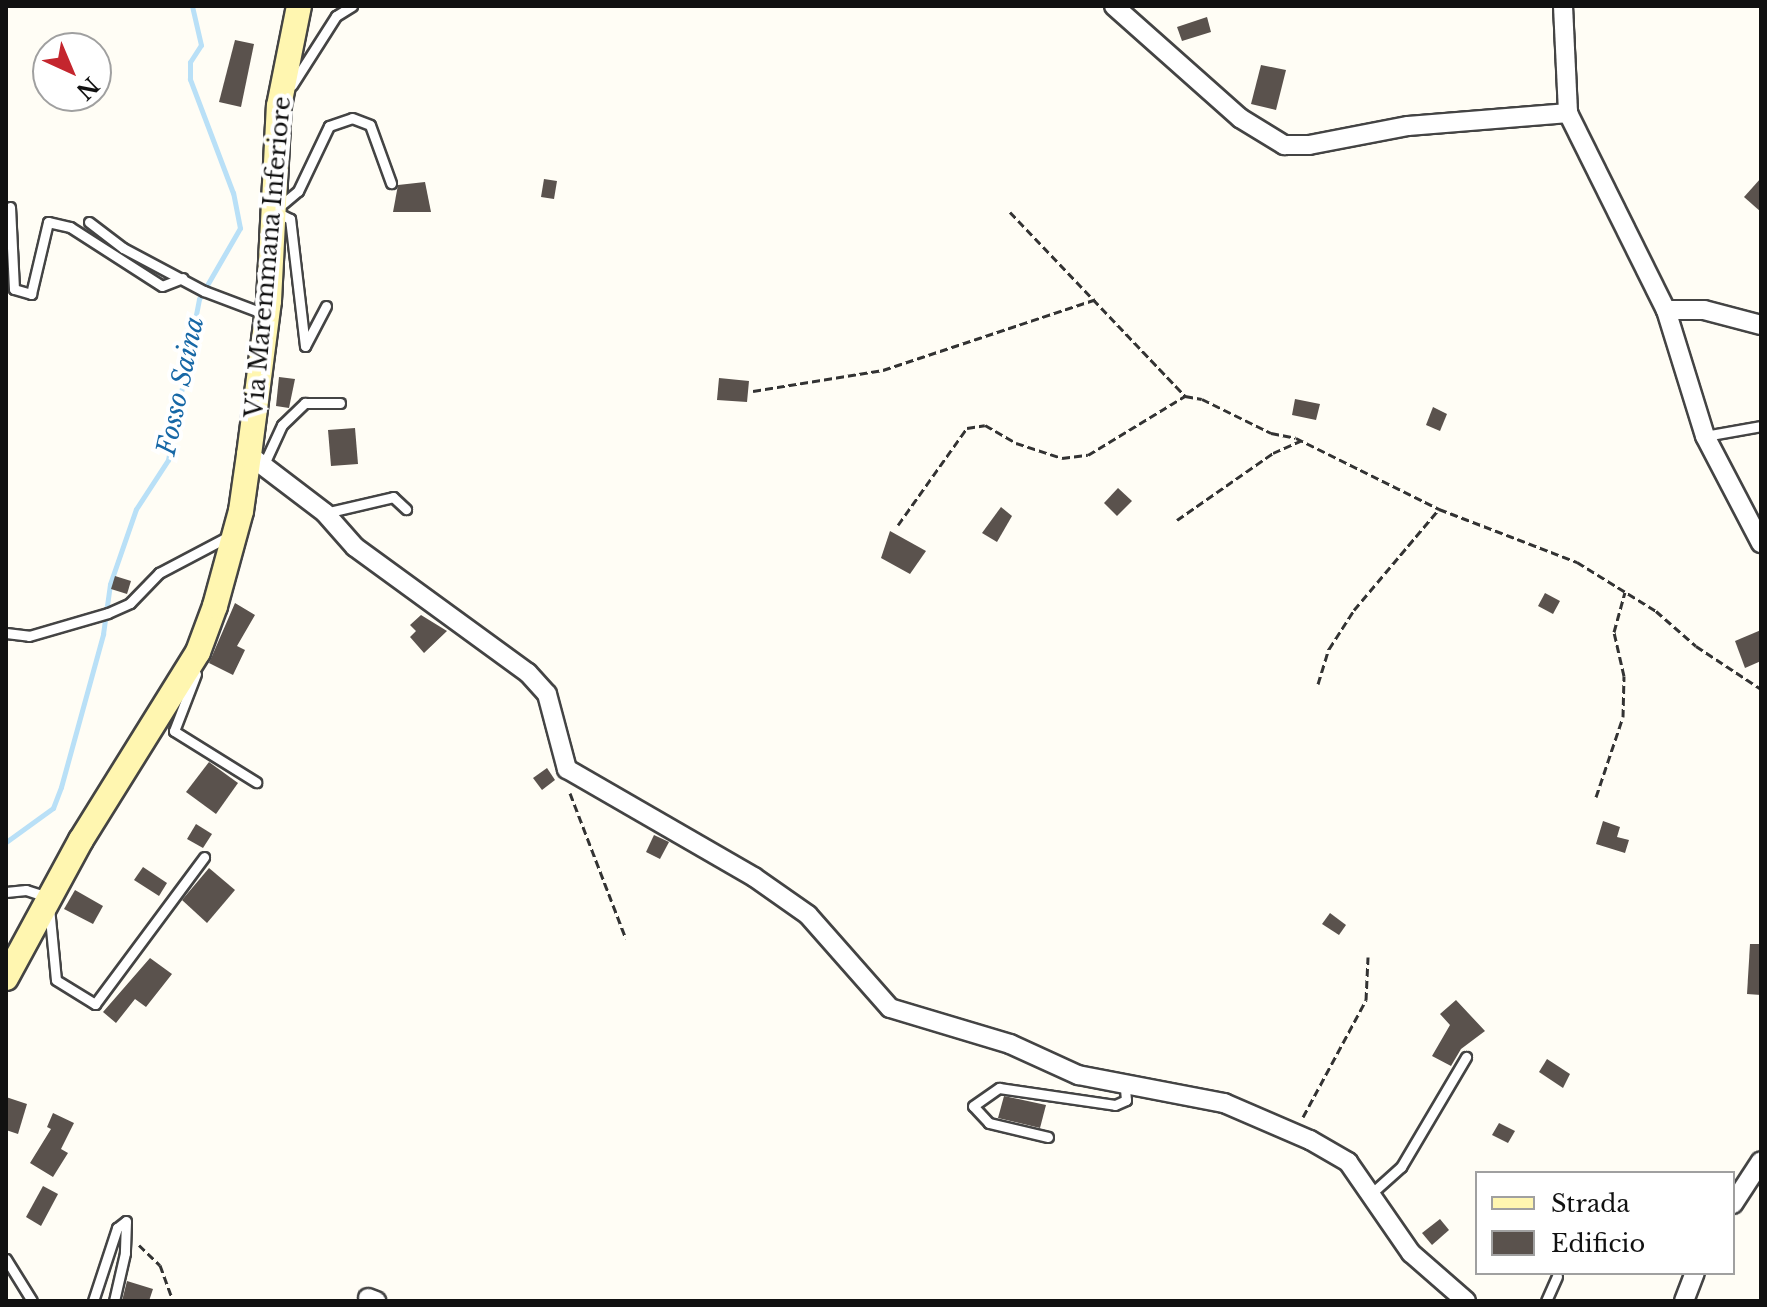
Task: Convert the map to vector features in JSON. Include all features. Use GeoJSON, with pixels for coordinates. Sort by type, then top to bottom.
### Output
{"type":"FeatureCollection","features":[{"type":"Feature","properties":{"kind":"main road","name":"Via Maremmana Inferiore"},"geometry":{"type":"LineString","coordinates":[[6,978],[48,897],[198,652],[257,460],[279,106],[299,6]]}},
{"type":"Feature","properties":{"kind":"street"},"geometry":{"type":"LineString","coordinates":[[1114,6],[1240,118],[1284,145],[1309,145],[1408,126],[1568,113]]}},
{"type":"Feature","properties":{"kind":"street"},"geometry":{"type":"LineString","coordinates":[[1563,6],[1568,113],[1666,310],[1705,436],[1761,543]]}},
{"type":"Feature","properties":{"kind":"street"},"geometry":{"type":"LineString","coordinates":[[1666,310],[1704,310],[1761,325]]}},
{"type":"Feature","properties":{"kind":"street"},"geometry":{"type":"LineString","coordinates":[[257,460],[325,513],[355,547],[528,673],[547,694],[567,769],[754,877],[808,915],[890,1008],[1010,1044],[1078,1075],[1125,1088],[1224,1103],[1295,1133],[1348,1162],[1373,1192],[1411,1253],[1466,1301]]}},
{"type":"Feature","properties":{"kind":"street"},"geometry":{"type":"LineString","coordinates":[[1735,1201],[1761,1161]]}},
{"type":"Feature","properties":{"kind":"street"},"geometry":{"type":"LineString","coordinates":[[1684,1301],[1694,1275]]}},
{"type":"Feature","properties":{"kind":"lane"},"geometry":{"type":"LineString","coordinates":[[279,106],[336,16],[352,6]]}},
{"type":"Feature","properties":{"kind":"lane"},"geometry":{"type":"LineString","coordinates":[[326,306],[305,346],[290,219],[274,211],[298,191],[329,126],[352,118],[370,125],[391,183]]}},
{"type":"Feature","properties":{"kind":"lane"},"geometry":{"type":"LineString","coordinates":[[10,207],[14,289],[31,294],[48,222],[70,227],[162,286],[183,278]]}},
{"type":"Feature","properties":{"kind":"lane"},"geometry":{"type":"LineString","coordinates":[[89,222],[123,248],[268,315]]}},
{"type":"Feature","properties":{"kind":"lane"},"geometry":{"type":"LineString","coordinates":[[257,460],[282,425],[305,403],[340,403]]}},
{"type":"Feature","properties":{"kind":"lane"},"geometry":{"type":"LineString","coordinates":[[1705,436],[1761,426]]}},
{"type":"Feature","properties":{"kind":"lane"},"geometry":{"type":"LineString","coordinates":[[325,513],[393,497],[406,509]]}},
{"type":"Feature","properties":{"kind":"lane"},"geometry":{"type":"LineString","coordinates":[[6,633],[29,636],[108,613],[130,603],[170,566],[234,533]]}},
{"type":"Feature","properties":{"kind":"lane"},"geometry":{"type":"LineString","coordinates":[[198,652],[198,669],[174,731],[256,782]]}},
{"type":"Feature","properties":{"kind":"lane"},"geometry":{"type":"LineString","coordinates":[[6,892],[26,890],[48,897],[56,980],[95,1004],[204,857]]}},
{"type":"Feature","properties":{"kind":"lane"},"geometry":{"type":"LineString","coordinates":[[1373,1192],[1401,1167],[1466,1057]]}},
{"type":"Feature","properties":{"kind":"lane"},"geometry":{"type":"LineString","coordinates":[[1048,1137],[989,1123],[973,1106],[999,1088],[1115,1105],[1126,1100],[1125,1088]]}},
{"type":"Feature","properties":{"kind":"lane"},"geometry":{"type":"LineString","coordinates":[[93,1301],[117,1228],[126,1221],[114,1301]]}},
{"type":"Feature","properties":{"kind":"lane"},"geometry":{"type":"LineString","coordinates":[[6,1259],[32,1301]]}},
{"type":"Feature","properties":{"kind":"lane"},"geometry":{"type":"LineString","coordinates":[[1546,1301],[1557,1276]]}},
{"type":"Feature","properties":{"kind":"path"},"geometry":{"type":"LineString","coordinates":[[1010,212],[1097,299],[1185,396],[1300,441],[1439,509],[1564,556],[1625,590],[1761,689]]}},
{"type":"Feature","properties":{"kind":"path"},"geometry":{"type":"LineString","coordinates":[[753,391],[883,370],[1097,299]]}},
{"type":"Feature","properties":{"kind":"path"},"geometry":{"type":"LineString","coordinates":[[898,525],[967,428],[985,425],[1016,443],[1062,458],[1088,455],[1185,396]]}},
{"type":"Feature","properties":{"kind":"path"},"geometry":{"type":"LineString","coordinates":[[1177,520],[1273,453],[1300,441]]}},
{"type":"Feature","properties":{"kind":"path"},"geometry":{"type":"LineString","coordinates":[[1318,684],[1329,649],[1354,610],[1439,509]]}},
{"type":"Feature","properties":{"kind":"path"},"geometry":{"type":"LineString","coordinates":[[1596,797],[1623,717],[1624,676],[1614,632],[1625,590]]}},
{"type":"Feature","properties":{"kind":"path"},"geometry":{"type":"LineString","coordinates":[[567,769],[581,823],[626,939]]}},
{"type":"Feature","properties":{"kind":"path"},"geometry":{"type":"LineString","coordinates":[[1295,1133],[1366,1000],[1368,957]]}},
{"type":"Feature","properties":{"kind":"path"},"geometry":{"type":"LineString","coordinates":[[126,1234],[160,1265],[173,1301]]}},
{"type":"Feature","properties":{"kind":"building"},"geometry":{"type":"Polygon","coordinates":[[[1207,17],[1211,32],[1182,41],[1177,27],[1207,17]]]}},
{"type":"Feature","properties":{"kind":"building"},"geometry":{"type":"Polygon","coordinates":[[[235,40],[254,44],[241,107],[219,102],[235,40]]]}},
{"type":"Feature","properties":{"kind":"building"},"geometry":{"type":"Polygon","coordinates":[[[1261,65],[1286,70],[1276,110],[1251,104],[1261,65]]]}},
{"type":"Feature","properties":{"kind":"building"},"geometry":{"type":"Polygon","coordinates":[[[1761,178],[1761,212],[1744,197],[1761,178]]]}},
{"type":"Feature","properties":{"kind":"building"},"geometry":{"type":"Polygon","coordinates":[[[544,179],[557,181],[554,199],[541,197],[544,179]]]}},
{"type":"Feature","properties":{"kind":"building"},"geometry":{"type":"Polygon","coordinates":[[[425,182],[431,212],[393,212],[398,185],[425,182]]]}},
{"type":"Feature","properties":{"kind":"building"},"geometry":{"type":"Polygon","coordinates":[[[279,377],[295,379],[289,408],[276,406],[279,377]]]}},
{"type":"Feature","properties":{"kind":"building"},"geometry":{"type":"Polygon","coordinates":[[[719,378],[749,381],[747,402],[717,400],[719,378]]]}},
{"type":"Feature","properties":{"kind":"building"},"geometry":{"type":"Polygon","coordinates":[[[1295,399],[1320,404],[1316,420],[1292,415],[1295,399]]]}},
{"type":"Feature","properties":{"kind":"building"},"geometry":{"type":"Polygon","coordinates":[[[1433,407],[1447,414],[1440,431],[1426,425],[1433,407]]]}},
{"type":"Feature","properties":{"kind":"building"},"geometry":{"type":"Polygon","coordinates":[[[355,428],[358,464],[331,466],[328,430],[355,428]]]}},
{"type":"Feature","properties":{"kind":"building"},"geometry":{"type":"Polygon","coordinates":[[[1118,488],[1132,501],[1117,516],[1104,503],[1118,488]]]}},
{"type":"Feature","properties":{"kind":"building"},"geometry":{"type":"Polygon","coordinates":[[[1001,507],[1012,516],[997,542],[982,533],[1001,507]]]}},
{"type":"Feature","properties":{"kind":"building"},"geometry":{"type":"Polygon","coordinates":[[[890,531],[926,551],[910,574],[881,558],[890,531]]]}},
{"type":"Feature","properties":{"kind":"building"},"geometry":{"type":"Polygon","coordinates":[[[115,576],[131,581],[127,594],[111,589],[115,576]]]}},
{"type":"Feature","properties":{"kind":"building"},"geometry":{"type":"Polygon","coordinates":[[[1545,593],[1560,601],[1553,614],[1538,606],[1545,593]]]}},
{"type":"Feature","properties":{"kind":"building"},"geometry":{"type":"Polygon","coordinates":[[[235,603],[255,615],[237,646],[245,650],[233,675],[209,663],[235,603]]]}},
{"type":"Feature","properties":{"kind":"building"},"geometry":{"type":"Polygon","coordinates":[[[421,615],[447,631],[424,653],[410,637],[416,631],[410,625],[421,615]]]}},
{"type":"Feature","properties":{"kind":"building"},"geometry":{"type":"Polygon","coordinates":[[[1761,630],[1761,661],[1745,668],[1735,641],[1761,630]]]}},
{"type":"Feature","properties":{"kind":"building"},"geometry":{"type":"Polygon","coordinates":[[[209,762],[238,783],[216,814],[186,792],[209,762]]]}},
{"type":"Feature","properties":{"kind":"building"},"geometry":{"type":"Polygon","coordinates":[[[547,768],[555,780],[542,790],[533,778],[547,768]]]}},
{"type":"Feature","properties":{"kind":"building"},"geometry":{"type":"Polygon","coordinates":[[[1603,821],[1620,827],[1617,837],[1629,840],[1625,853],[1596,844],[1603,821]]]}},
{"type":"Feature","properties":{"kind":"building"},"geometry":{"type":"Polygon","coordinates":[[[196,824],[212,834],[203,848],[187,839],[196,824]]]}},
{"type":"Feature","properties":{"kind":"building"},"geometry":{"type":"Polygon","coordinates":[[[654,835],[669,842],[660,859],[646,852],[654,835]]]}},
{"type":"Feature","properties":{"kind":"building"},"geometry":{"type":"Polygon","coordinates":[[[143,867],[167,883],[159,896],[134,880],[143,867]]]}},
{"type":"Feature","properties":{"kind":"building"},"geometry":{"type":"Polygon","coordinates":[[[209,868],[235,890],[207,923],[182,900],[209,868]]]}},
{"type":"Feature","properties":{"kind":"building"},"geometry":{"type":"Polygon","coordinates":[[[75,890],[103,906],[93,924],[64,909],[75,890]]]}},
{"type":"Feature","properties":{"kind":"building"},"geometry":{"type":"Polygon","coordinates":[[[1330,913],[1346,925],[1339,935],[1322,924],[1330,913]]]}},
{"type":"Feature","properties":{"kind":"building"},"geometry":{"type":"Polygon","coordinates":[[[1750,944],[1761,944],[1761,995],[1747,994],[1750,944]]]}},
{"type":"Feature","properties":{"kind":"building"},"geometry":{"type":"Polygon","coordinates":[[[150,958],[172,974],[146,1007],[135,999],[116,1023],[103,1012],[150,958]]]}},
{"type":"Feature","properties":{"kind":"building"},"geometry":{"type":"Polygon","coordinates":[[[1456,1000],[1485,1031],[1461,1049],[1451,1066],[1432,1056],[1450,1025],[1440,1014],[1456,1000]]]}},
{"type":"Feature","properties":{"kind":"building"},"geometry":{"type":"Polygon","coordinates":[[[1547,1059],[1570,1074],[1563,1088],[1539,1072],[1547,1059]]]}},
{"type":"Feature","properties":{"kind":"building"},"geometry":{"type":"Polygon","coordinates":[[[1004,1096],[1046,1105],[1040,1128],[998,1118],[1004,1096]]]}},
{"type":"Feature","properties":{"kind":"building"},"geometry":{"type":"Polygon","coordinates":[[[6,1097],[27,1104],[18,1134],[6,1130],[6,1097]]]}},
{"type":"Feature","properties":{"kind":"building"},"geometry":{"type":"Polygon","coordinates":[[[53,1113],[74,1123],[61,1149],[68,1153],[53,1177],[30,1163],[51,1129],[47,1127],[53,1113]]]}},
{"type":"Feature","properties":{"kind":"building"},"geometry":{"type":"Polygon","coordinates":[[[1499,1123],[1515,1131],[1508,1143],[1492,1135],[1499,1123]]]}},
{"type":"Feature","properties":{"kind":"building"},"geometry":{"type":"Polygon","coordinates":[[[43,1186],[58,1194],[41,1226],[26,1217],[43,1186]]]}},
{"type":"Feature","properties":{"kind":"building"},"geometry":{"type":"Polygon","coordinates":[[[1440,1219],[1449,1230],[1432,1245],[1422,1233],[1440,1219]]]}},
{"type":"Feature","properties":{"kind":"building"},"geometry":{"type":"Polygon","coordinates":[[[127,1281],[153,1289],[149,1301],[122,1301],[127,1281]]]}},
{"type":"Feature","properties":{"kind":"waterway","name":"Fosso Saina"},"geometry":{"type":"LineString","coordinates":[[6,842],[53,808],[103,634],[110,584],[136,509],[168,460],[199,299],[240,228],[233,193],[190,79],[190,62],[201,45],[192,6]]}}]}
